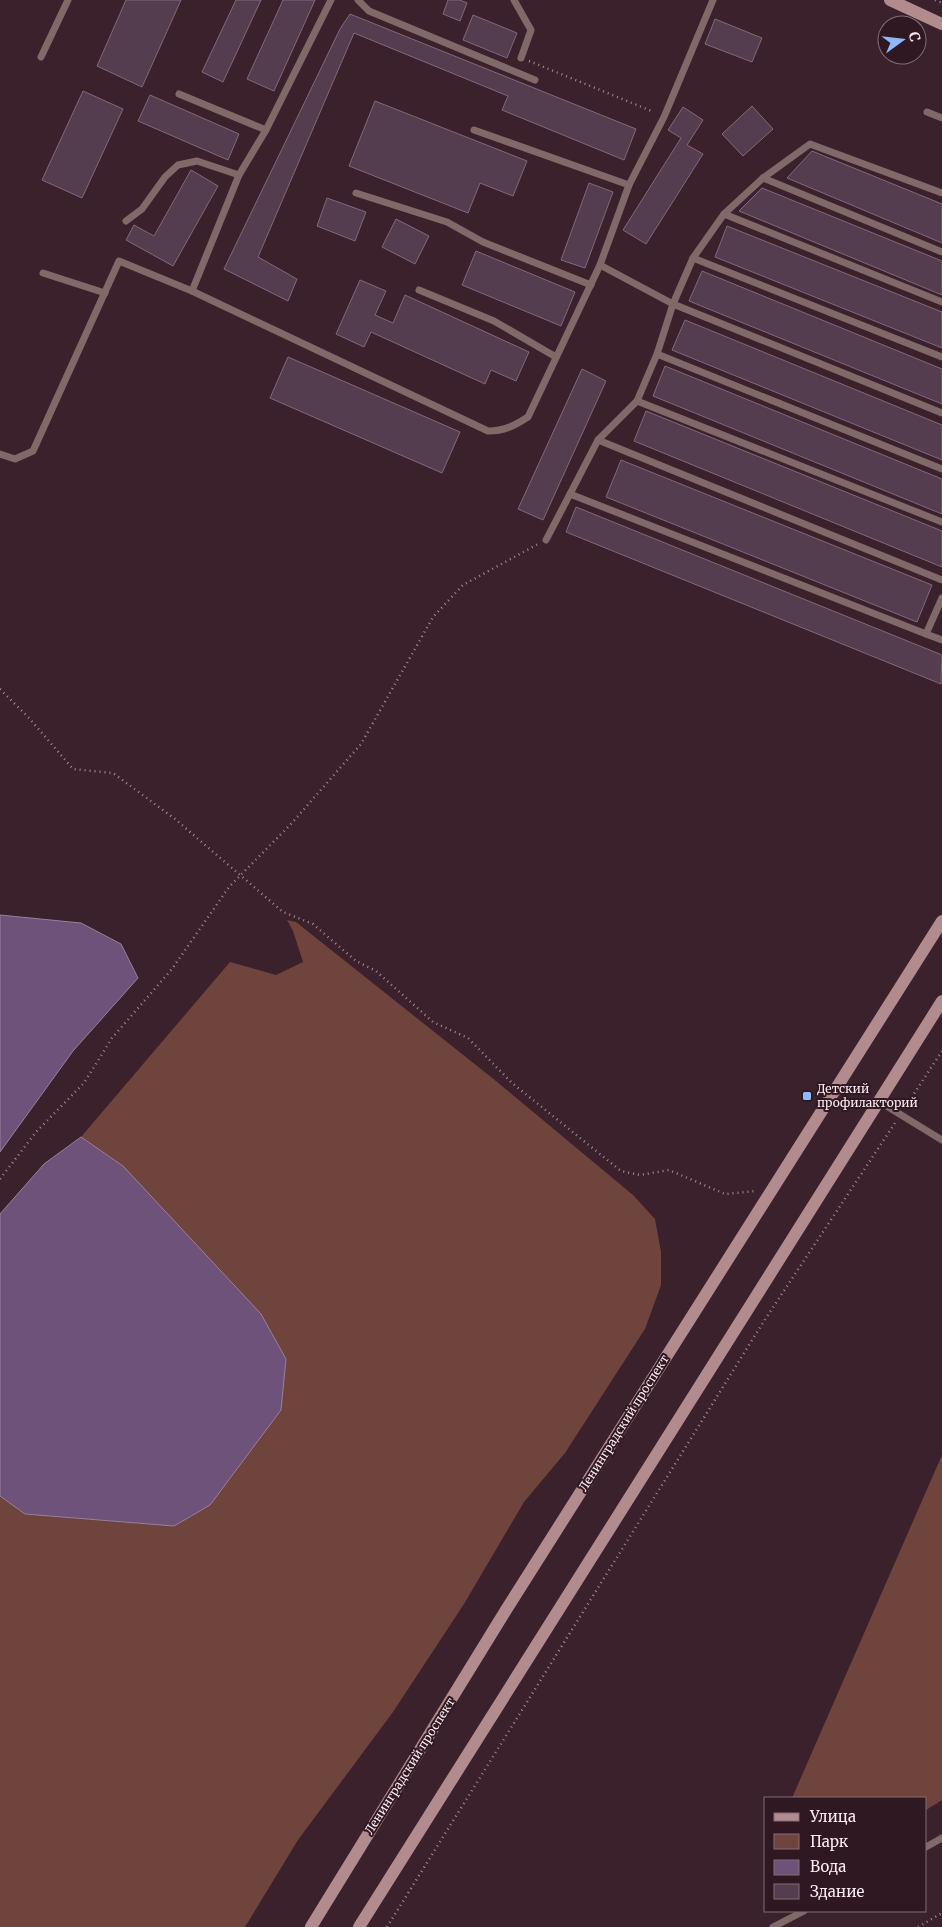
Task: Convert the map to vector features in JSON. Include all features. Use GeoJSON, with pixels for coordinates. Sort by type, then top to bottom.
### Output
{"type":"FeatureCollection","features":[{"type":"Feature","properties":{"kind":"main road"},"geometry":{"type":"LineString","coordinates":[[890,0],[942,24]]}},
{"type":"Feature","properties":{"kind":"main road","name":"Ленинградский проспект"},"geometry":{"type":"LineString","coordinates":[[311,1927],[511,1602],[942,921]]}},
{"type":"Feature","properties":{"kind":"main road"},"geometry":{"type":"LineString","coordinates":[[359,1927],[942,1001]]}},
{"type":"Feature","properties":{"kind":"lane"},"geometry":{"type":"LineString","coordinates":[[41,57],[68,0]]}},
{"type":"Feature","properties":{"kind":"lane"},"geometry":{"type":"LineString","coordinates":[[192,291],[239,175],[266,130],[331,0]]}},
{"type":"Feature","properties":{"kind":"lane"},"geometry":{"type":"LineString","coordinates":[[358,0],[369,11],[535,80]]}},
{"type":"Feature","properties":{"kind":"lane"},"geometry":{"type":"LineString","coordinates":[[514,0],[531,30],[521,58]]}},
{"type":"Feature","properties":{"kind":"lane"},"geometry":{"type":"LineString","coordinates":[[0,454],[15,459],[33,451],[119,261],[192,291],[488,431],[503,430],[528,417],[600,265],[629,185],[664,117],[713,0]]}},
{"type":"Feature","properties":{"kind":"lane"},"geometry":{"type":"LineString","coordinates":[[179,94],[266,130]]}},
{"type":"Feature","properties":{"kind":"lane"},"geometry":{"type":"LineString","coordinates":[[928,112],[942,118]]}},
{"type":"Feature","properties":{"kind":"lane"},"geometry":{"type":"LineString","coordinates":[[474,130],[629,185]]}},
{"type":"Feature","properties":{"kind":"lane"},"geometry":{"type":"LineString","coordinates":[[546,540],[598,440],[637,401],[657,354],[673,304],[694,258],[724,214],[763,178],[810,144],[942,194]]}},
{"type":"Feature","properties":{"kind":"lane"},"geometry":{"type":"LineString","coordinates":[[126,221],[142,209],[165,177],[178,165],[196,161],[239,175]]}},
{"type":"Feature","properties":{"kind":"lane"},"geometry":{"type":"LineString","coordinates":[[763,178],[942,252]]}},
{"type":"Feature","properties":{"kind":"lane"},"geometry":{"type":"LineString","coordinates":[[356,193],[447,222],[483,242],[591,285]]}},
{"type":"Feature","properties":{"kind":"lane"},"geometry":{"type":"LineString","coordinates":[[724,214],[942,302]]}},
{"type":"Feature","properties":{"kind":"lane"},"geometry":{"type":"LineString","coordinates":[[694,258],[942,357]]}},
{"type":"Feature","properties":{"kind":"lane"},"geometry":{"type":"LineString","coordinates":[[600,265],[673,304],[942,413]]}},
{"type":"Feature","properties":{"kind":"lane"},"geometry":{"type":"LineString","coordinates":[[43,273],[105,293]]}},
{"type":"Feature","properties":{"kind":"lane"},"geometry":{"type":"LineString","coordinates":[[419,290],[494,321],[556,357]]}},
{"type":"Feature","properties":{"kind":"lane"},"geometry":{"type":"LineString","coordinates":[[657,354],[942,469]]}},
{"type":"Feature","properties":{"kind":"lane"},"geometry":{"type":"LineString","coordinates":[[637,401],[942,522]]}},
{"type":"Feature","properties":{"kind":"lane"},"geometry":{"type":"LineString","coordinates":[[598,440],[942,580]]}},
{"type":"Feature","properties":{"kind":"lane"},"geometry":{"type":"LineString","coordinates":[[570,494],[942,640]]}},
{"type":"Feature","properties":{"kind":"lane"},"geometry":{"type":"LineString","coordinates":[[926,634],[942,598]]}},
{"type":"Feature","properties":{"kind":"lane"},"geometry":{"type":"LineString","coordinates":[[880,1102],[942,1140]]}},
{"type":"Feature","properties":{"kind":"lane"},"geometry":{"type":"LineString","coordinates":[[927,1846],[942,1838]]}},
{"type":"Feature","properties":{"kind":"lane"},"geometry":{"type":"LineString","coordinates":[[773,1927],[802,1912]]}},
{"type":"Feature","properties":{"kind":"path"},"geometry":{"type":"LineString","coordinates":[[935,0],[942,3]]}},
{"type":"Feature","properties":{"kind":"path"},"geometry":{"type":"LineString","coordinates":[[521,58],[664,117]]}},
{"type":"Feature","properties":{"kind":"path"},"geometry":{"type":"LineString","coordinates":[[0,1179],[36,1132],[84,1083],[112,1038],[172,969],[229,887],[292,824],[361,744],[433,617],[463,585],[546,540]]}},
{"type":"Feature","properties":{"kind":"path"},"geometry":{"type":"LineString","coordinates":[[0,689],[29,718],[73,769],[113,773],[175,819],[242,874],[283,912],[313,924],[356,961],[376,971],[433,1022],[468,1038],[512,1083],[621,1171],[640,1175],[669,1170],[725,1194],[758,1191]]}},
{"type":"Feature","properties":{"kind":"path"},"geometry":{"type":"LineString","coordinates":[[387,1927],[764,1321],[942,1051]]}},
{"type":"Feature","properties":{"kind":"path"},"geometry":{"type":"LineString","coordinates":[[918,1927],[942,1913]]}},
{"type":"Feature","properties":{"kind":"green space"},"geometry":{"type":"Polygon","coordinates":[[[287,920],[296,922],[496,1081],[633,1195],[655,1219],[661,1252],[661,1285],[645,1329],[565,1453],[524,1502],[464,1604],[393,1712],[298,1840],[245,1927],[0,1927],[0,1496],[25,1514],[174,1526],[123,1166],[81,1137],[230,962],[276,975],[303,962],[293,931],[287,920]]]}},
{"type":"Feature","properties":{"kind":"green space"},"geometry":{"type":"Polygon","coordinates":[[[942,1455],[942,1800],[927,1809],[927,1797],[792,1797],[942,1455]]]}},
{"type":"Feature","properties":{"kind":"water"},"geometry":{"type":"Polygon","coordinates":[[[0,915],[81,923],[121,944],[138,978],[73,1051],[0,1152],[0,915]]]}},
{"type":"Feature","properties":{"kind":"water"},"geometry":{"type":"Polygon","coordinates":[[[81,1137],[123,1166],[261,1314],[286,1359],[281,1410],[210,1505],[174,1526],[25,1514],[0,1496],[0,1214],[44,1164],[81,1137]]]}},
{"type":"Feature","properties":{"kind":"building"},"geometry":{"type":"Polygon","coordinates":[[[126,0],[181,0],[142,87],[97,66],[126,0]]]}},
{"type":"Feature","properties":{"kind":"building"},"geometry":{"type":"Polygon","coordinates":[[[236,0],[261,0],[223,82],[202,72],[236,0]]]}},
{"type":"Feature","properties":{"kind":"building"},"geometry":{"type":"Polygon","coordinates":[[[283,0],[315,0],[274,91],[247,79],[283,0]]]}},
{"type":"Feature","properties":{"kind":"building"},"geometry":{"type":"Polygon","coordinates":[[[448,0],[460,0],[467,3],[460,21],[443,14],[448,0]]]}},
{"type":"Feature","properties":{"kind":"building"},"geometry":{"type":"Polygon","coordinates":[[[350,14],[636,129],[624,160],[502,110],[508,96],[354,33],[258,257],[297,279],[288,301],[224,269],[340,29],[350,14]]]}},
{"type":"Feature","properties":{"kind":"building"},"geometry":{"type":"Polygon","coordinates":[[[473,15],[517,33],[507,58],[463,40],[473,15]]]}},
{"type":"Feature","properties":{"kind":"building"},"geometry":{"type":"Polygon","coordinates":[[[715,19],[762,38],[752,62],[705,44],[715,19]]]}},
{"type":"Feature","properties":{"kind":"building"},"geometry":{"type":"Polygon","coordinates":[[[83,91],[123,109],[82,198],[42,180],[83,91]]]}},
{"type":"Feature","properties":{"kind":"building"},"geometry":{"type":"Polygon","coordinates":[[[150,95],[239,134],[228,160],[138,121],[150,95]]]}},
{"type":"Feature","properties":{"kind":"building"},"geometry":{"type":"Polygon","coordinates":[[[375,101],[527,161],[513,196],[480,183],[468,213],[349,166],[375,101]]]}},
{"type":"Feature","properties":{"kind":"building"},"geometry":{"type":"Polygon","coordinates":[[[752,106],[773,129],[743,156],[722,134],[752,106]]]}},
{"type":"Feature","properties":{"kind":"building"},"geometry":{"type":"Polygon","coordinates":[[[683,107],[703,120],[687,145],[703,154],[646,244],[623,230],[681,138],[668,130],[683,107]]]}},
{"type":"Feature","properties":{"kind":"building"},"geometry":{"type":"Polygon","coordinates":[[[812,151],[942,204],[942,243],[787,178],[812,151]]]}},
{"type":"Feature","properties":{"kind":"building"},"geometry":{"type":"Polygon","coordinates":[[[191,170],[218,186],[173,266],[126,240],[134,225],[154,236],[191,170]]]}},
{"type":"Feature","properties":{"kind":"building"},"geometry":{"type":"Polygon","coordinates":[[[589,183],[613,192],[585,268],[561,260],[589,183]]]}},
{"type":"Feature","properties":{"kind":"building"},"geometry":{"type":"Polygon","coordinates":[[[762,188],[942,261],[942,295],[739,211],[762,188]]]}},
{"type":"Feature","properties":{"kind":"building"},"geometry":{"type":"Polygon","coordinates":[[[327,198],[366,212],[355,241],[317,226],[327,198]]]}},
{"type":"Feature","properties":{"kind":"building"},"geometry":{"type":"Polygon","coordinates":[[[396,219],[429,236],[415,264],[382,247],[396,219]]]}},
{"type":"Feature","properties":{"kind":"building"},"geometry":{"type":"Polygon","coordinates":[[[727,226],[942,312],[942,348],[715,257],[727,226]]]}},
{"type":"Feature","properties":{"kind":"building"},"geometry":{"type":"Polygon","coordinates":[[[476,251],[575,292],[561,326],[462,285],[476,251]]]}},
{"type":"Feature","properties":{"kind":"building"},"geometry":{"type":"Polygon","coordinates":[[[702,271],[942,369],[942,404],[689,301],[702,271]]]}},
{"type":"Feature","properties":{"kind":"building"},"geometry":{"type":"Polygon","coordinates":[[[360,280],[386,291],[375,315],[393,323],[405,295],[529,352],[516,381],[491,370],[485,384],[371,332],[364,347],[336,334],[360,280]]]}},
{"type":"Feature","properties":{"kind":"building"},"geometry":{"type":"Polygon","coordinates":[[[685,320],[942,425],[942,460],[672,350],[685,320]]]}},
{"type":"Feature","properties":{"kind":"building"},"geometry":{"type":"Polygon","coordinates":[[[288,357],[460,432],[442,473],[270,398],[288,357]]]}},
{"type":"Feature","properties":{"kind":"building"},"geometry":{"type":"Polygon","coordinates":[[[665,366],[942,479],[942,514],[653,396],[665,366]]]}},
{"type":"Feature","properties":{"kind":"building"},"geometry":{"type":"Polygon","coordinates":[[[582,369],[606,381],[543,520],[518,509],[582,369]]]}},
{"type":"Feature","properties":{"kind":"building"},"geometry":{"type":"Polygon","coordinates":[[[646,411],[942,531],[942,567],[634,441],[646,411]]]}},
{"type":"Feature","properties":{"kind":"building"},"geometry":{"type":"Polygon","coordinates":[[[621,460],[932,585],[917,622],[606,497],[621,460]]]}},
{"type":"Feature","properties":{"kind":"building"},"geometry":{"type":"Polygon","coordinates":[[[576,507],[942,655],[941,684],[566,532],[576,507]]]}},
{"type":"Feature","properties":{"kind":"place","name":"Детский профилакторий"},"geometry":{"type":"Point","coordinates":[807,1096]}}]}
